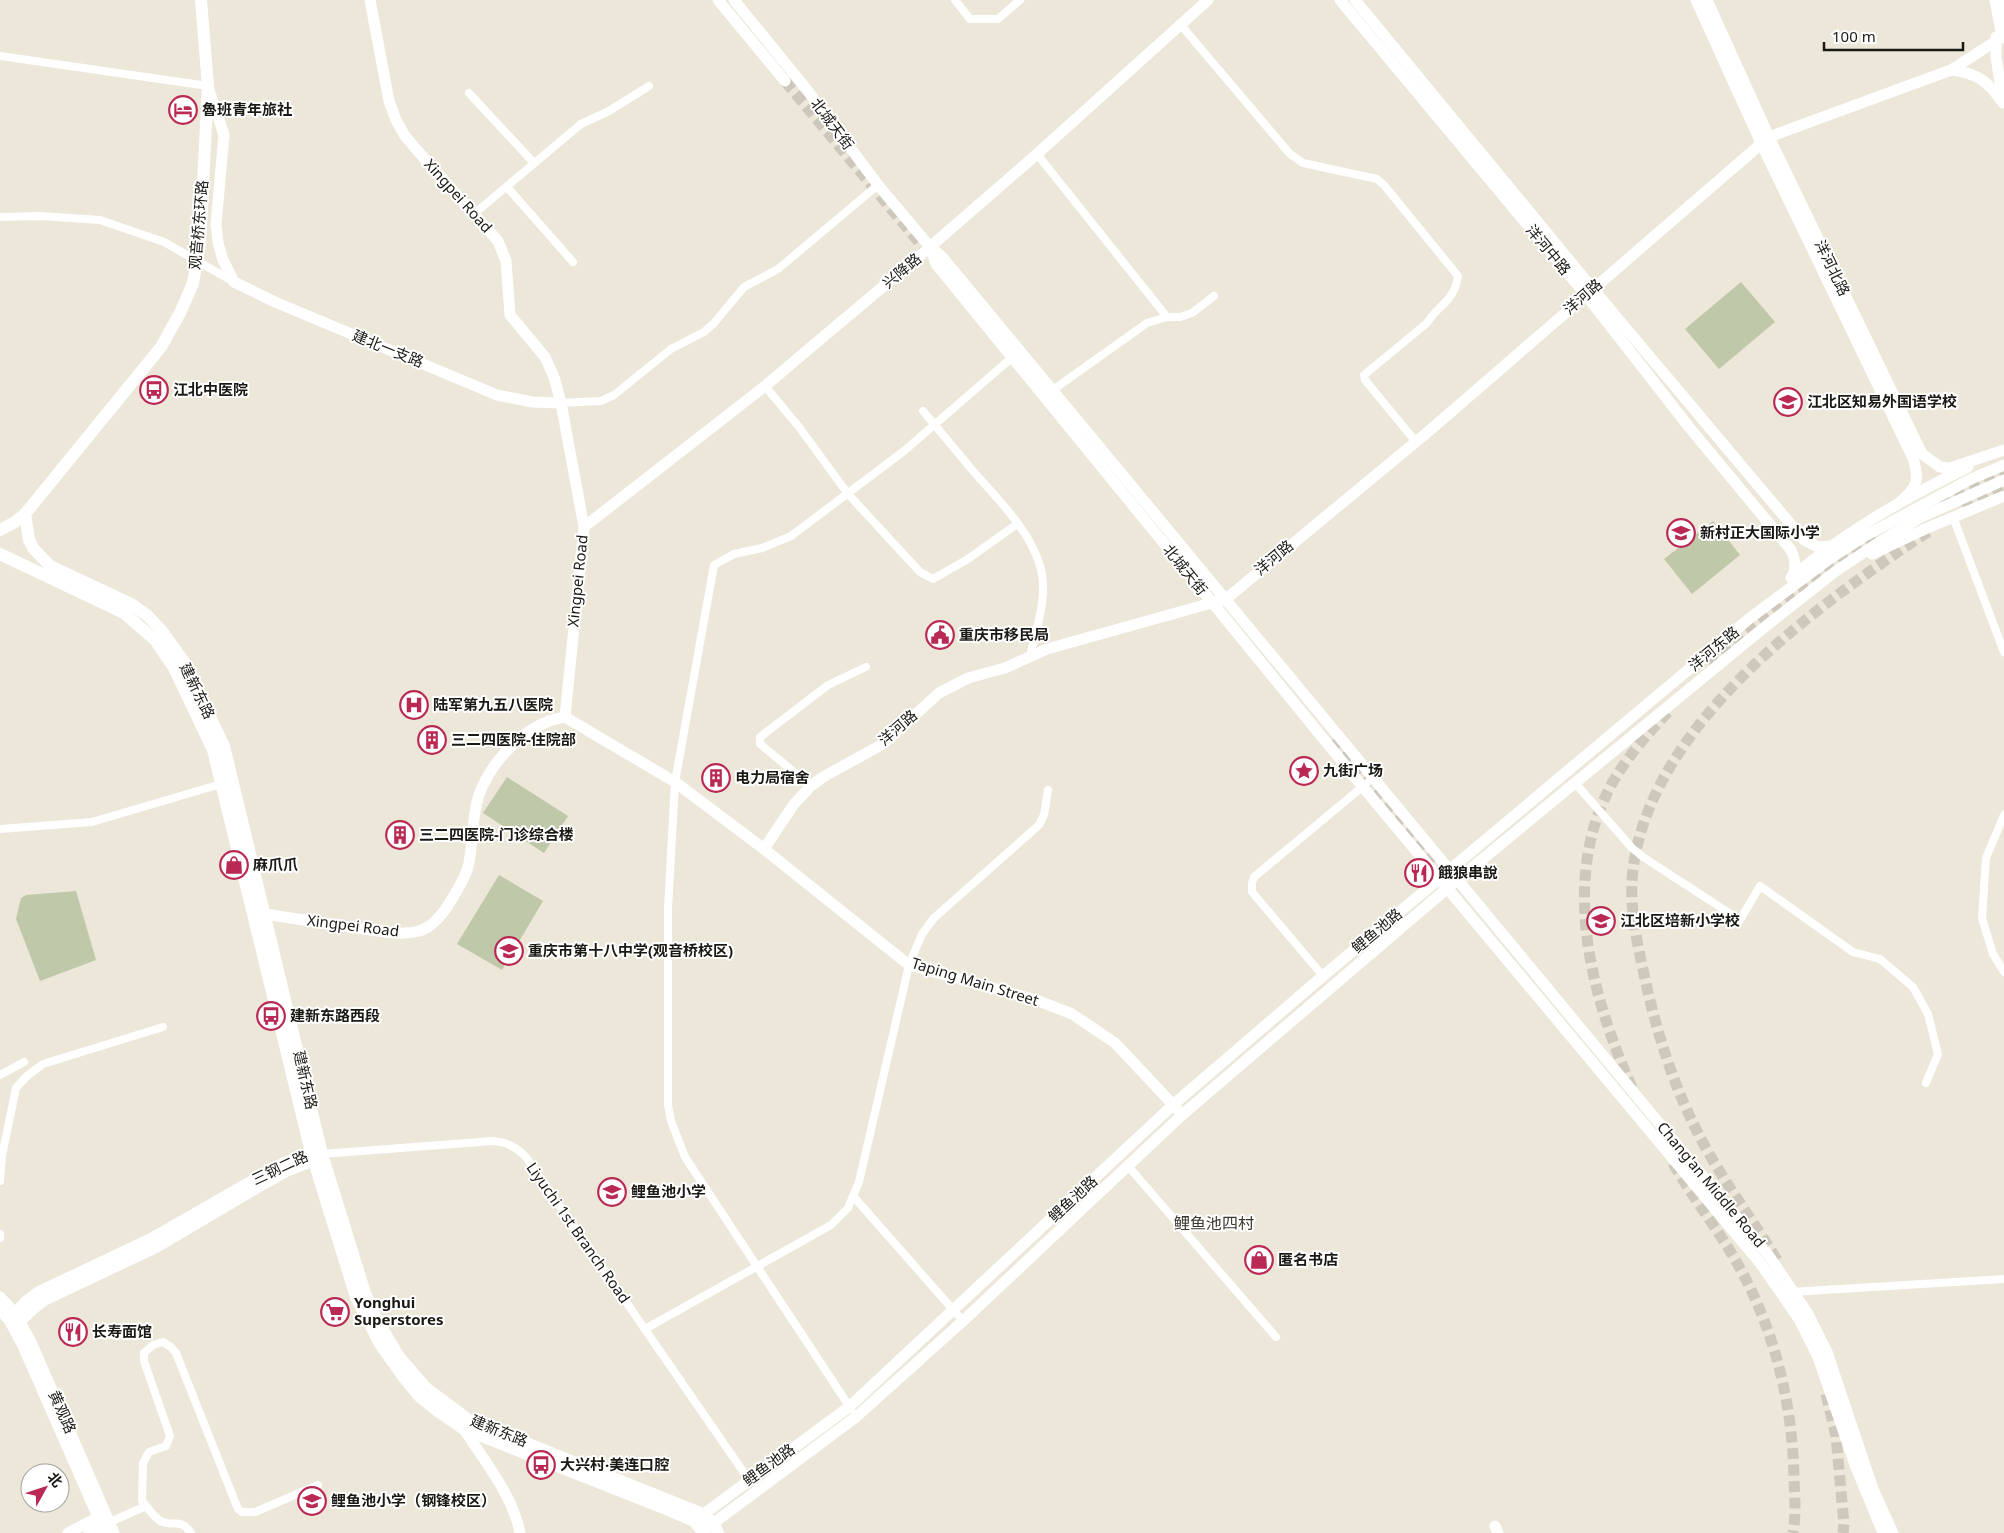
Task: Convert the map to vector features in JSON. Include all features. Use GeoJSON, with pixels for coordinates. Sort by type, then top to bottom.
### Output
{"type":"FeatureCollection","features":[{"type":"Feature","properties":{"kind":"highway"},"geometry":{"type":"LineString","coordinates":[[1996,0],[2000,39]]}},
{"type":"Feature","properties":{"kind":"main road","name":"观音桥东环路"},"geometry":{"type":"LineString","coordinates":[[0,530],[25,514],[161,347],[180,313],[193,283],[200,244],[208,86],[201,0]]}},
{"type":"Feature","properties":{"kind":"main road","name":"Xingpei Road"},"geometry":{"type":"LineString","coordinates":[[259,913],[393,933],[421,931],[431,925],[441,916],[468,869],[474,815],[479,796],[487,778],[514,744],[530,731],[546,722],[565,717],[584,526],[561,403],[551,366],[540,349],[510,315],[506,261],[502,248],[475,213],[405,136],[396,120],[389,100],[370,0]]}},
{"type":"Feature","properties":{"kind":"main road"},"geometry":{"type":"LineString","coordinates":[[718,0],[784,81]]}},
{"type":"Feature","properties":{"kind":"main road","name":"北城天街"},"geometry":{"type":"LineString","coordinates":[[734,0],[808,90],[878,185],[930,247],[936,264],[1016,354],[1226,599],[1457,880]]}},
{"type":"Feature","properties":{"kind":"main road","name":"兴降路"},"geometry":{"type":"LineString","coordinates":[[584,526],[765,386],[930,247],[1208,0]]}},
{"type":"Feature","properties":{"kind":"main road","name":"洋河中路"},"geometry":{"type":"LineString","coordinates":[[1340,0],[1804,540],[1818,547],[1830,546]]}},
{"type":"Feature","properties":{"kind":"main road","name":"洋河中路"},"geometry":{"type":"LineString","coordinates":[[1355,0],[1589,292],[1689,427],[1791,550],[1795,560],[1792,578]]}},
{"type":"Feature","properties":{"kind":"main road","name":"洋河北路"},"geometry":{"type":"LineString","coordinates":[[1696,0],[1922,454],[1940,467],[1950,468],[2004,451]]}},
{"type":"Feature","properties":{"kind":"main road","name":"洋河北路"},"geometry":{"type":"LineString","coordinates":[[1707,0],[1765,140],[1913,458],[1917,479],[1911,493],[1899,503]]}},
{"type":"Feature","properties":{"kind":"main road"},"geometry":{"type":"LineString","coordinates":[[2000,39],[2003,105]]}},
{"type":"Feature","properties":{"kind":"main road","name":"洋河路"},"geometry":{"type":"LineString","coordinates":[[764,850],[794,804],[811,786],[823,777],[883,744],[939,693],[968,678],[1005,668],[1030,656],[1110,630],[1226,599],[1416,442],[1765,140],[1951,70],[2000,39]]}},
{"type":"Feature","properties":{"kind":"main road"},"geometry":{"type":"LineString","coordinates":[[1951,70],[1969,72],[1980,78],[1993,89],[2003,105]]}},
{"type":"Feature","properties":{"kind":"main road"},"geometry":{"type":"LineString","coordinates":[[208,86],[224,135],[216,224],[218,243],[223,260],[234,282]]}},
{"type":"Feature","properties":{"kind":"main road","name":"建北一支路"},"geometry":{"type":"LineString","coordinates":[[234,282],[275,302],[497,394],[532,402],[561,403]]}},
{"type":"Feature","properties":{"kind":"main road","name":"北城天街"},"geometry":{"type":"LineString","coordinates":[[1049,393],[1212,604],[1447,888]]}},
{"type":"Feature","properties":{"kind":"main road"},"geometry":{"type":"LineString","coordinates":[[1750,618],[1792,578],[1830,546],[1899,503],[2004,451]]}},
{"type":"Feature","properties":{"kind":"main road","name":"洋河东路"},"geometry":{"type":"LineString","coordinates":[[1449,870],[1750,618],[1828,560],[1865,536],[1971,479],[2004,465]]}},
{"type":"Feature","properties":{"kind":"main road","name":"洋河东路"},"geometry":{"type":"LineString","coordinates":[[1457,880],[1761,630],[1836,571],[1919,518],[2004,480]]}},
{"type":"Feature","properties":{"kind":"main road"},"geometry":{"type":"LineString","coordinates":[[1836,571],[1952,517],[2004,496]]}},
{"type":"Feature","properties":{"kind":"main road","name":"建新东路"},"geometry":{"type":"LineString","coordinates":[[25,514],[30,540],[40,558],[63,573],[131,604],[148,616],[162,631],[184,662],[224,746],[259,913],[316,1156],[356,1297],[380,1344],[419,1396],[464,1429],[698,1517]]}},
{"type":"Feature","properties":{"kind":"main road","name":"建新东路"},"geometry":{"type":"LineString","coordinates":[[0,554],[124,613],[155,640],[174,668],[213,750],[221,784],[259,913]]}},
{"type":"Feature","properties":{"kind":"main road"},"geometry":{"type":"LineString","coordinates":[[565,717],[674,782],[764,850]]}},
{"type":"Feature","properties":{"kind":"main road","name":"Taping Main Street"},"geometry":{"type":"LineString","coordinates":[[764,850],[909,965],[1036,1000],[1072,1014],[1115,1043],[1174,1104],[1182,1115]]}},
{"type":"Feature","properties":{"kind":"main road","name":"鲤鱼池路"},"geometry":{"type":"LineString","coordinates":[[698,1517],[853,1412],[954,1311],[1174,1104],[1449,870]]}},
{"type":"Feature","properties":{"kind":"main road","name":"鲤鱼池路"},"geometry":{"type":"LineString","coordinates":[[710,1530],[963,1321],[1182,1115],[1457,880]]}},
{"type":"Feature","properties":{"kind":"main road","name":"Chang'an Middle Road"},"geometry":{"type":"LineString","coordinates":[[1457,880],[1769,1256],[1794,1291],[1827,1352],[1870,1480],[1893,1533]]}},
{"type":"Feature","properties":{"kind":"main road","name":"Chang'an Middle Road"},"geometry":{"type":"LineString","coordinates":[[1447,888],[1718,1213],[1781,1292],[1799,1319],[1818,1357],[1855,1466],[1883,1533]]}},
{"type":"Feature","properties":{"kind":"main road","name":"建新东路"},"geometry":{"type":"LineString","coordinates":[[316,1156],[365,1293],[376,1318],[399,1357],[426,1388],[469,1420],[698,1517],[710,1530]]}},
{"type":"Feature","properties":{"kind":"main road","name":"三钢二路"},"geometry":{"type":"LineString","coordinates":[[15,1320],[40,1291],[152,1238],[284,1163],[316,1156]]}},
{"type":"Feature","properties":{"kind":"main road","name":"黄观路"},"geometry":{"type":"LineString","coordinates":[[0,1297],[15,1320],[106,1524]]}},
{"type":"Feature","properties":{"kind":"main road","name":"黄观路"},"geometry":{"type":"LineString","coordinates":[[0,1310],[15,1320]]}},
{"type":"Feature","properties":{"kind":"main road"},"geometry":{"type":"LineString","coordinates":[[464,1429],[509,1502],[516,1516],[520,1533]]}},
{"type":"Feature","properties":{"kind":"main road"},"geometry":{"type":"LineString","coordinates":[[68,1533],[106,1524]]}},
{"type":"Feature","properties":{"kind":"main road"},"geometry":{"type":"LineString","coordinates":[[89,1533],[106,1524]]}},
{"type":"Feature","properties":{"kind":"street"},"geometry":{"type":"LineString","coordinates":[[955,0],[970,19],[998,19],[1020,0]]}},
{"type":"Feature","properties":{"kind":"street"},"geometry":{"type":"LineString","coordinates":[[1180,24],[1290,154],[1303,163],[1377,179],[1384,185],[1458,276],[1456,289],[1451,298],[1430,317],[1427,323],[1364,376],[1365,380],[1416,442]]}},
{"type":"Feature","properties":{"kind":"street"},"geometry":{"type":"LineString","coordinates":[[0,56],[208,86]]}},
{"type":"Feature","properties":{"kind":"street"},"geometry":{"type":"LineString","coordinates":[[475,213],[582,124],[610,111],[649,86]]}},
{"type":"Feature","properties":{"kind":"street"},"geometry":{"type":"LineString","coordinates":[[470,93],[534,163]]}},
{"type":"Feature","properties":{"kind":"street"},"geometry":{"type":"LineString","coordinates":[[1036,154],[1167,317]]}},
{"type":"Feature","properties":{"kind":"street"},"geometry":{"type":"LineString","coordinates":[[561,403],[601,401],[614,395],[671,349],[704,332],[744,288],[778,269],[878,185]]}},
{"type":"Feature","properties":{"kind":"street"},"geometry":{"type":"LineString","coordinates":[[507,187],[573,262]]}},
{"type":"Feature","properties":{"kind":"street","name":"建北一支路"},"geometry":{"type":"LineString","coordinates":[[0,217],[40,216],[100,220],[164,242],[234,282]]}},
{"type":"Feature","properties":{"kind":"street"},"geometry":{"type":"LineString","coordinates":[[1049,393],[1147,323],[1167,317],[1180,317],[1192,313],[1214,296]]}},
{"type":"Feature","properties":{"kind":"street"},"geometry":{"type":"LineString","coordinates":[[853,1412],[685,1157],[674,1129],[668,1105],[668,909],[674,782],[714,565],[734,554],[762,548],[791,536],[848,494],[935,425],[1016,354]]}},
{"type":"Feature","properties":{"kind":"street"},"geometry":{"type":"LineString","coordinates":[[765,386],[799,427],[848,494],[920,572],[933,579],[968,560],[1017,524]]}},
{"type":"Feature","properties":{"kind":"street"},"geometry":{"type":"LineString","coordinates":[[923,411],[1006,508],[1028,539],[1041,570],[1042,593],[1030,656]]}},
{"type":"Feature","properties":{"kind":"street"},"geometry":{"type":"LineString","coordinates":[[1952,517],[2004,652]]}},
{"type":"Feature","properties":{"kind":"street"},"geometry":{"type":"LineString","coordinates":[[811,786],[760,744],[760,738],[828,685],[866,667]]}},
{"type":"Feature","properties":{"kind":"street"},"geometry":{"type":"LineString","coordinates":[[1323,976],[1252,892],[1252,883],[1254,877],[1373,778]]}},
{"type":"Feature","properties":{"kind":"street"},"geometry":{"type":"LineString","coordinates":[[1575,783],[1643,858],[1740,920],[1760,886],[1853,952],[1880,959],[1913,987],[1928,1014],[1938,1054],[1926,1083]]}},
{"type":"Feature","properties":{"kind":"street"},"geometry":{"type":"LineString","coordinates":[[0,830],[92,822],[221,784]]}},
{"type":"Feature","properties":{"kind":"street"},"geometry":{"type":"LineString","coordinates":[[645,1329],[758,1268],[831,1225],[848,1208],[859,1182],[909,965],[922,934],[934,918],[1039,825],[1044,815],[1048,790]]}},
{"type":"Feature","properties":{"kind":"street"},"geometry":{"type":"LineString","coordinates":[[2004,815],[1986,858],[1982,918],[1993,954],[2004,972]]}},
{"type":"Feature","properties":{"kind":"street"},"geometry":{"type":"LineString","coordinates":[[0,1181],[2,1156],[16,1088],[27,1076],[43,1064],[163,1027]]}},
{"type":"Feature","properties":{"kind":"street"},"geometry":{"type":"LineString","coordinates":[[0,1076],[24,1062]]}},
{"type":"Feature","properties":{"kind":"street","name":"Liyuchi 1st Branch Road"},"geometry":{"type":"LineString","coordinates":[[316,1156],[493,1141],[514,1146],[526,1157],[750,1480]]}},
{"type":"Feature","properties":{"kind":"street"},"geometry":{"type":"LineString","coordinates":[[1128,1166],[1276,1337]]}},
{"type":"Feature","properties":{"kind":"street"},"geometry":{"type":"LineString","coordinates":[[853,1196],[963,1321]]}},
{"type":"Feature","properties":{"kind":"street"},"geometry":{"type":"LineString","coordinates":[[1781,1292],[2004,1279]]}},
{"type":"Feature","properties":{"kind":"street"},"geometry":{"type":"LineString","coordinates":[[191,1533],[186,1525],[181,1523],[160,1521],[142,1501],[143,1463],[149,1452],[166,1446],[170,1436],[144,1361],[144,1353],[153,1345],[163,1342],[171,1347],[176,1354],[238,1508],[242,1512],[255,1512],[318,1485]]}},
{"type":"Feature","properties":{"kind":"street"},"geometry":{"type":"LineString","coordinates":[[106,1524],[146,1506]]}},
{"type":"Feature","properties":{"kind":"green space"},"geometry":{"type":"Polygon","coordinates":[[[1741,282],[1775,322],[1719,369],[1685,329],[1741,282]]]}},
{"type":"Feature","properties":{"kind":"green space"},"geometry":{"type":"Polygon","coordinates":[[[1713,521],[1740,555],[1692,594],[1664,559],[1713,521]]]}},
{"type":"Feature","properties":{"kind":"green space"},"geometry":{"type":"Polygon","coordinates":[[[507,777],[568,816],[544,853],[483,813],[507,777]]]}},
{"type":"Feature","properties":{"kind":"green space"},"geometry":{"type":"Polygon","coordinates":[[[499,875],[543,901],[502,970],[457,944],[499,875]]]}},
{"type":"Feature","properties":{"kind":"green space"},"geometry":{"type":"Polygon","coordinates":[[[76,891],[96,960],[40,981],[16,919],[21,898],[26,895],[76,891]]]}},
{"type":"Feature","properties":{"kind":"tunnel"},"geometry":{"type":"LineString","coordinates":[[785,81],[932,258]]}},
{"type":"Feature","properties":{"kind":"tunnel"},"geometry":{"type":"LineString","coordinates":[[1940,503],[2004,472]]}},
{"type":"Feature","properties":{"kind":"tunnel"},"geometry":{"type":"LineString","coordinates":[[1964,509],[2004,485]]}},
{"type":"Feature","properties":{"kind":"tunnel"},"geometry":{"type":"LineString","coordinates":[[1777,1260],[1710,1155],[1692,1121],[1669,1065],[1647,988],[1638,944],[1633,914],[1633,869],[1646,815],[1671,765],[1705,717],[1745,673],[1790,633],[1837,595],[1929,531]]}},
{"type":"Feature","properties":{"kind":"tunnel"},"geometry":{"type":"LineString","coordinates":[[1711,666],[1768,613],[1833,566],[1876,538]]}},
{"type":"Feature","properties":{"kind":"tunnel"},"geometry":{"type":"LineString","coordinates":[[1632,1088],[1617,1051],[1593,974],[1584,895],[1588,855],[1597,817],[1614,780],[1641,743],[1671,709]]}},
{"type":"Feature","properties":{"kind":"tunnel"},"geometry":{"type":"LineString","coordinates":[[1332,740],[1457,891]]}},
{"type":"Feature","properties":{"kind":"tunnel"},"geometry":{"type":"LineString","coordinates":[[1673,1163],[1733,1256],[1747,1282],[1770,1336],[1785,1393],[1790,1422],[1795,1500],[1793,1533]]}},
{"type":"Feature","properties":{"kind":"tunnel"},"geometry":{"type":"LineString","coordinates":[[1826,1394],[1836,1436],[1844,1524],[1843,1533]]}},
{"type":"Feature","properties":{"kind":"place","name":"魯班青年旅社"},"geometry":{"type":"Point","coordinates":[183,110]}},
{"type":"Feature","properties":{"kind":"place","name":"江北中医院"},"geometry":{"type":"Point","coordinates":[154,390]}},
{"type":"Feature","properties":{"kind":"place","name":"江北区知易外国语学校"},"geometry":{"type":"Point","coordinates":[1788,402]}},
{"type":"Feature","properties":{"kind":"place","name":"新村正大国际小学"},"geometry":{"type":"Point","coordinates":[1681,533]}},
{"type":"Feature","properties":{"kind":"place","name":"重庆市移民局"},"geometry":{"type":"Point","coordinates":[940,635]}},
{"type":"Feature","properties":{"kind":"place","name":"陆军第九五八医院"},"geometry":{"type":"Point","coordinates":[414,705]}},
{"type":"Feature","properties":{"kind":"place","name":"三二四医院-住院部"},"geometry":{"type":"Point","coordinates":[432,740]}},
{"type":"Feature","properties":{"kind":"place","name":"九街广场"},"geometry":{"type":"Point","coordinates":[1304,771]}},
{"type":"Feature","properties":{"kind":"place","name":"电力局宿舍"},"geometry":{"type":"Point","coordinates":[716,778]}},
{"type":"Feature","properties":{"kind":"place","name":"三二四医院-门诊综合楼"},"geometry":{"type":"Point","coordinates":[400,835]}},
{"type":"Feature","properties":{"kind":"place","name":"麻爪爪"},"geometry":{"type":"Point","coordinates":[234,865]}},
{"type":"Feature","properties":{"kind":"place","name":"餓狼串說"},"geometry":{"type":"Point","coordinates":[1419,873]}},
{"type":"Feature","properties":{"kind":"place","name":"江北区培新小学校"},"geometry":{"type":"Point","coordinates":[1601,921]}},
{"type":"Feature","properties":{"kind":"place","name":"重庆市第十八中学(观音桥校区)"},"geometry":{"type":"Point","coordinates":[509,951]}},
{"type":"Feature","properties":{"kind":"place","name":"建新东路西段"},"geometry":{"type":"Point","coordinates":[271,1016]}},
{"type":"Feature","properties":{"kind":"place","name":"鲤鱼池小学"},"geometry":{"type":"Point","coordinates":[612,1192]}},
{"type":"Feature","properties":{"kind":"place","name":"匿名书店"},"geometry":{"type":"Point","coordinates":[1259,1260]}},
{"type":"Feature","properties":{"kind":"place","name":"Yonghui Superstores"},"geometry":{"type":"Point","coordinates":[335,1312]}},
{"type":"Feature","properties":{"kind":"place","name":"长寿面馆"},"geometry":{"type":"Point","coordinates":[73,1332]}},
{"type":"Feature","properties":{"kind":"place","name":"大兴村‧美连口腔"},"geometry":{"type":"Point","coordinates":[541,1465]}},
{"type":"Feature","properties":{"kind":"place","name":"鲤鱼池小学（钢锋校区）"},"geometry":{"type":"Point","coordinates":[312,1501]}},
{"type":"Feature","properties":{"kind":"district","name":"鲤鱼池四村"},"geometry":{"type":"Point","coordinates":[1214,1223]}}]}
